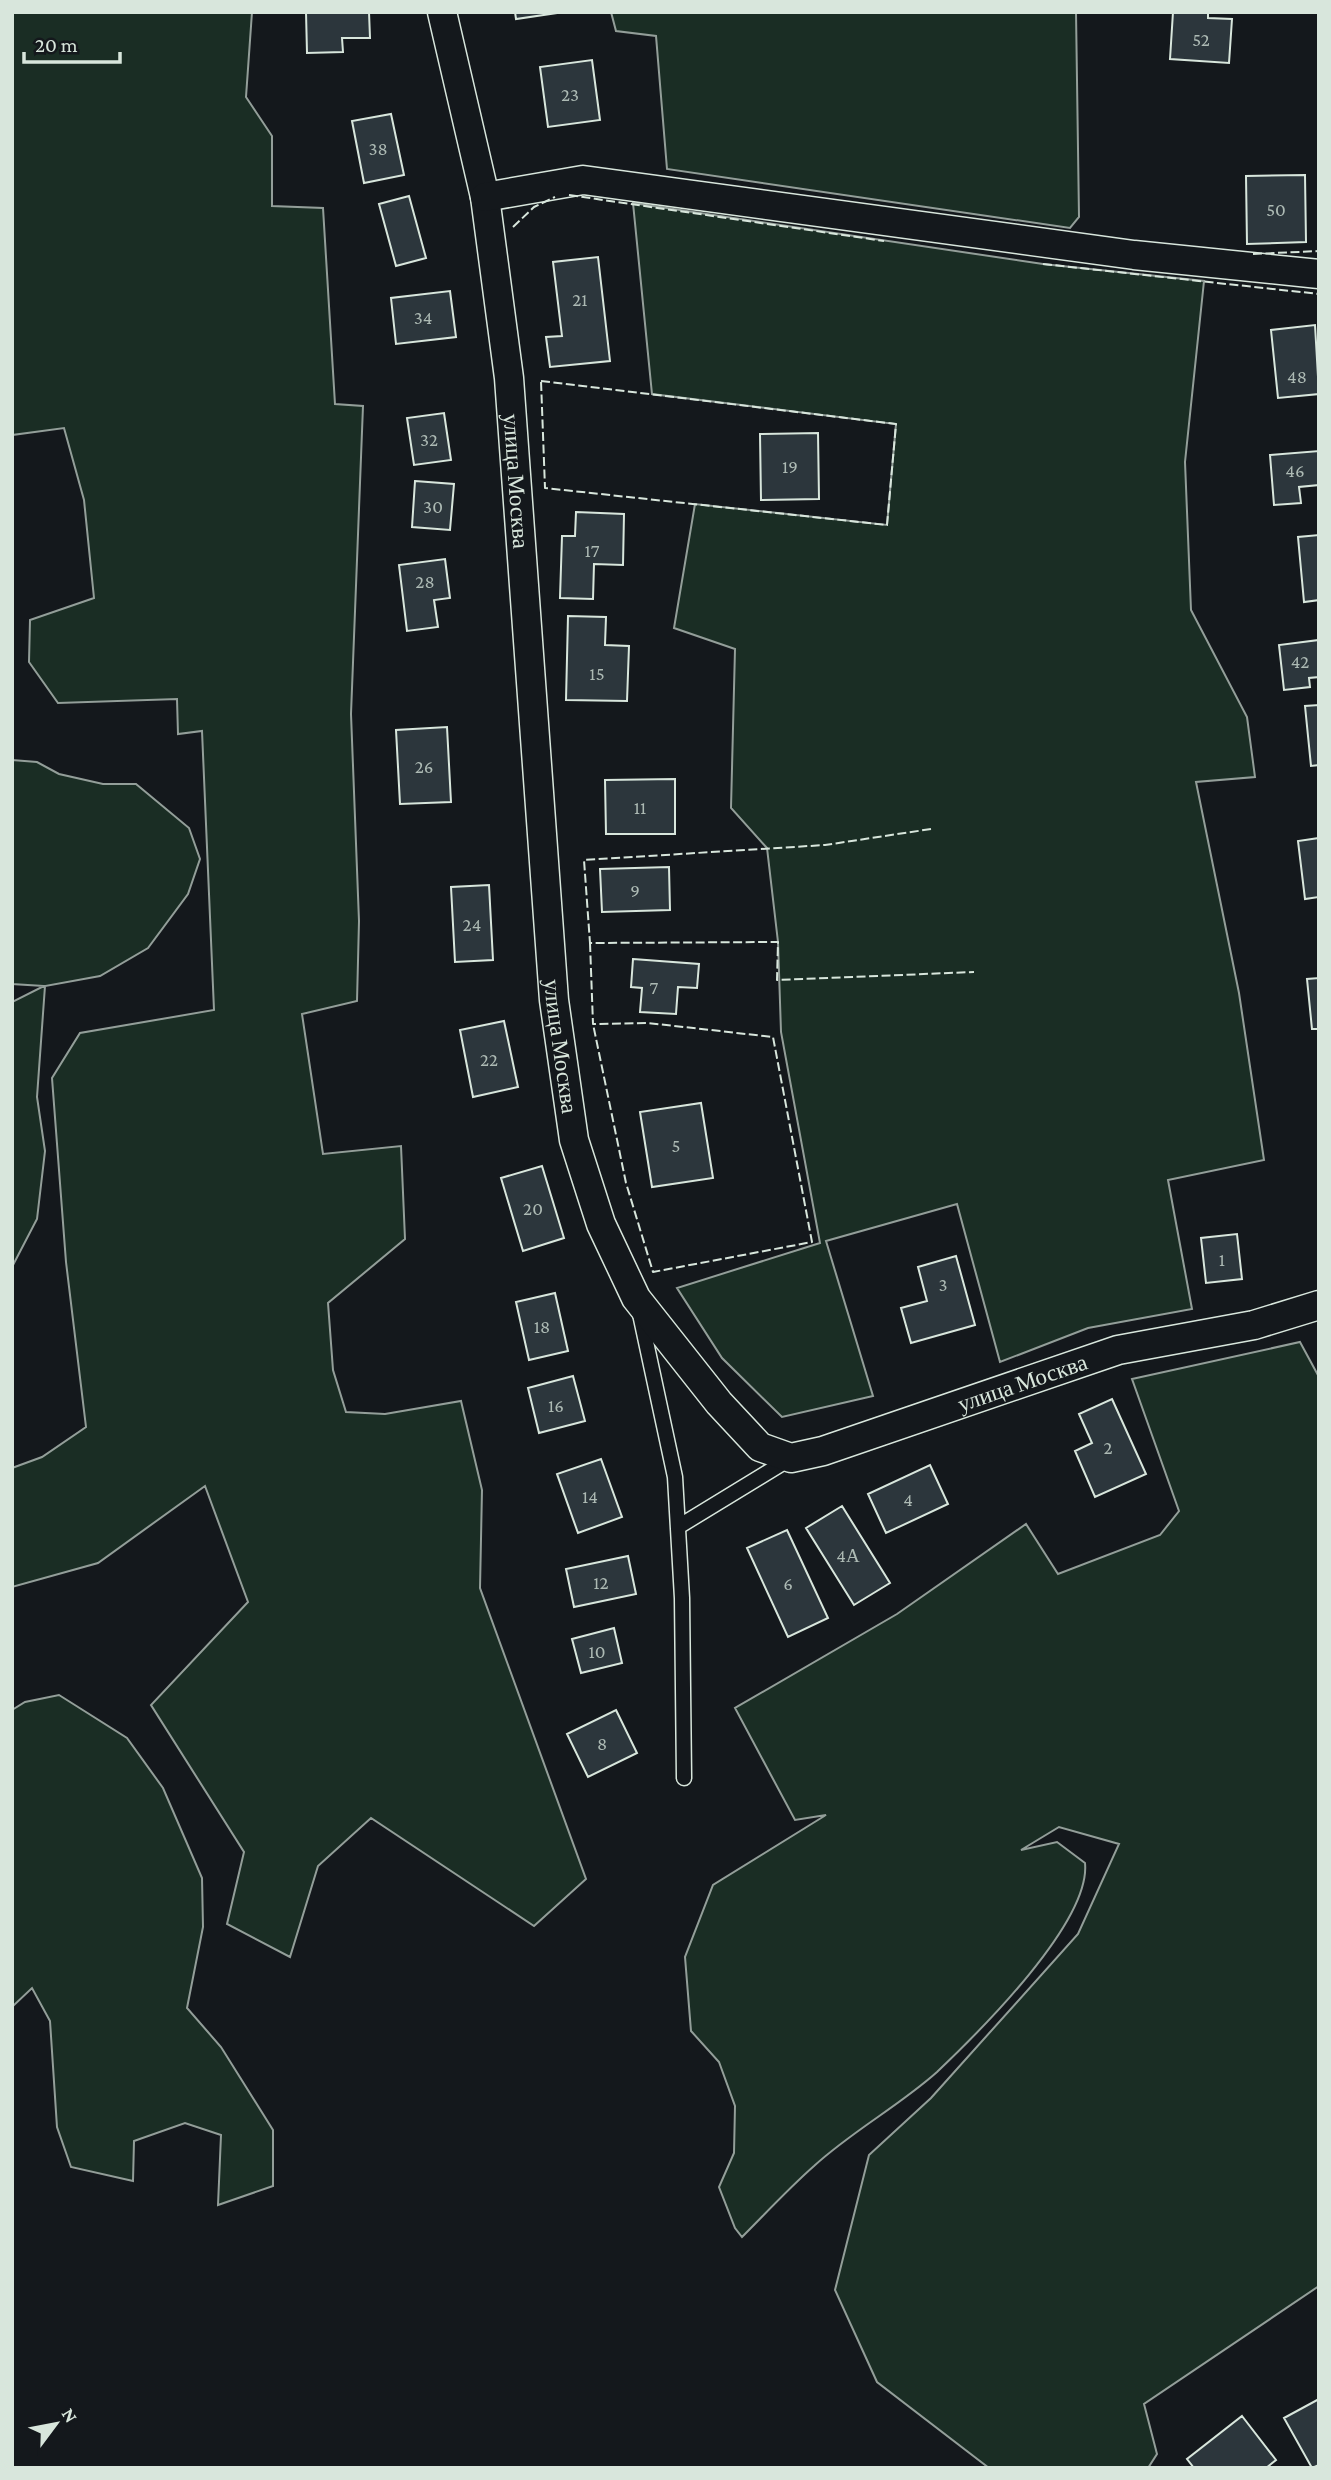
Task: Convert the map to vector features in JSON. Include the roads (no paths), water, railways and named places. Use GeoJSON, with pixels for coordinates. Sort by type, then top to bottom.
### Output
{"type":"FeatureCollection","features":[{"type":"Feature","properties":{"kind":"street","name":"улица Москва"},"geometry":{"type":"LineString","coordinates":[[442,12],[485,197],[509,378],[554,1000],[574,1140],[600,1224],[636,1298],[719,1403],[760,1447],[791,1458],[822,1451],[1118,1350],[1254,1325],[1319,1305]]}},
{"type":"Feature","properties":{"kind":"street"},"geometry":{"type":"LineString","coordinates":[[485,197],[583,180],[1120,253],[1319,274]]}},
{"type":"Feature","properties":{"kind":"lane"},"geometry":{"type":"LineString","coordinates":[[636,1298],[675,1477],[684,1778]]}},
{"type":"Feature","properties":{"kind":"lane"},"geometry":{"type":"LineString","coordinates":[[678,1527],[791,1458]]}}]}
